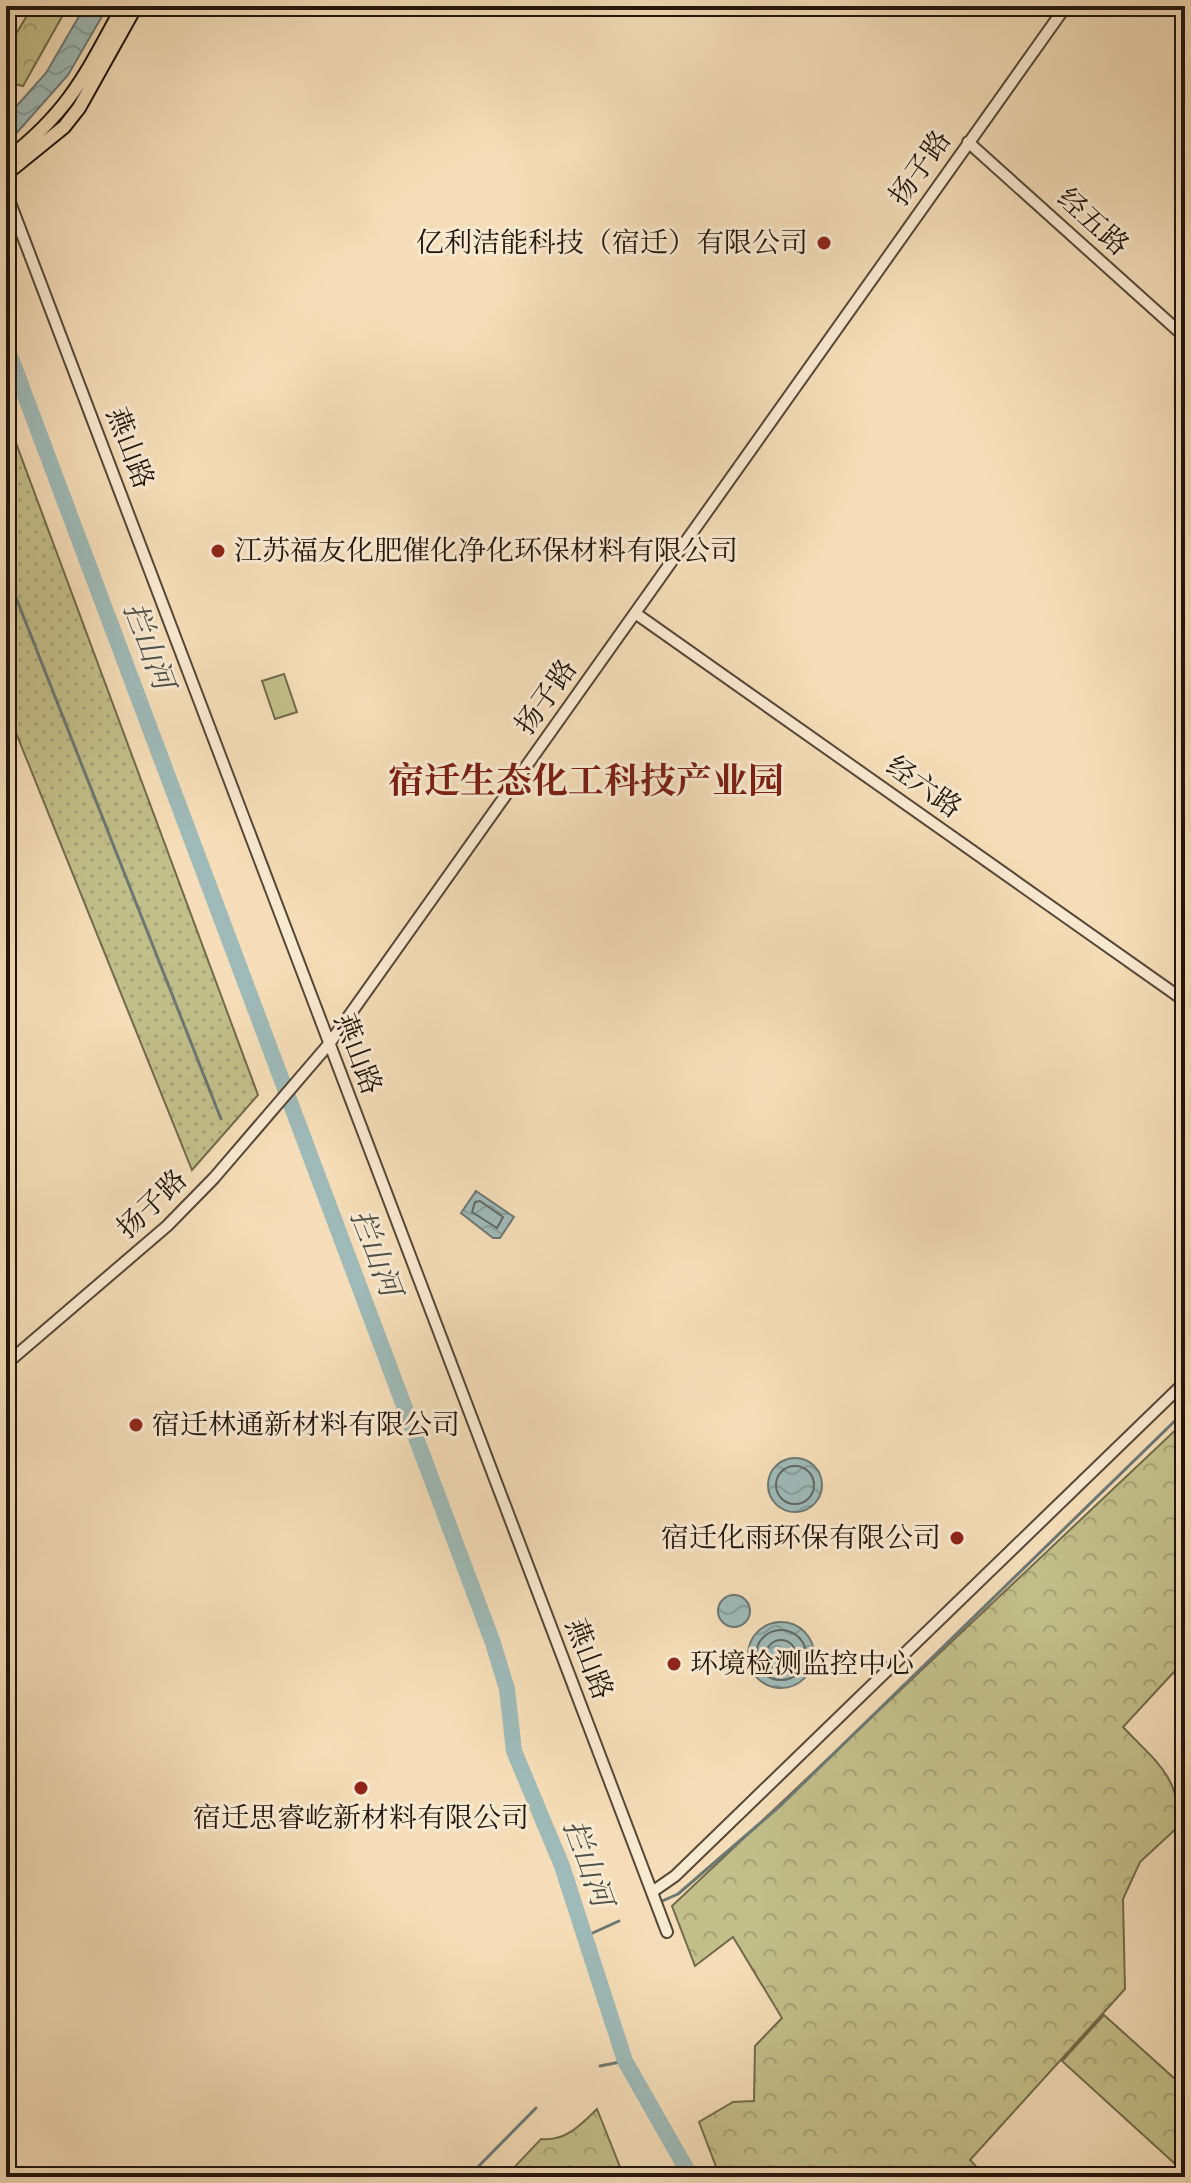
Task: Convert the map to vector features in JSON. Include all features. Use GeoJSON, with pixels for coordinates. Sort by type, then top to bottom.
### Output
{"type":"FeatureCollection","features":[{"type":"Feature","properties":{"kind":"main road"},"geometry":{"type":"LineString","coordinates":[[6,160],[39,135],[69,101],[123,6]]}},
{"type":"Feature","properties":{"kind":"main road"},"geometry":{"type":"LineString","coordinates":[[6,174],[64,127],[136,6]]}},
{"type":"Feature","properties":{"kind":"street","name":"扬子路"},"geometry":{"type":"LineString","coordinates":[[6,1364],[167,1226],[329,1044],[1066,6]]}},
{"type":"Feature","properties":{"kind":"street","name":"经五路"},"geometry":{"type":"LineString","coordinates":[[968,142],[1185,337]]}},
{"type":"Feature","properties":{"kind":"street","name":"燕山路"},"geometry":{"type":"LineString","coordinates":[[6,192],[667,1932]]}},
{"type":"Feature","properties":{"kind":"street","name":"经六路"},"geometry":{"type":"LineString","coordinates":[[635,613],[1185,1001]]}},
{"type":"Feature","properties":{"kind":"street"},"geometry":{"type":"LineString","coordinates":[[655,1900],[675,1876],[1185,1382]]}},
{"type":"Feature","properties":{"kind":"green space"},"geometry":{"type":"Polygon","coordinates":[[[33,6],[68,6],[23,86],[6,82],[6,50],[33,6]]]}},
{"type":"Feature","properties":{"kind":"green space"},"geometry":{"type":"Polygon","coordinates":[[[6,416],[258,1095],[192,1170],[6,708],[6,416]]]}},
{"type":"Feature","properties":{"kind":"green space"},"geometry":{"type":"Polygon","coordinates":[[[284,674],[297,712],[275,719],[262,681],[284,674]]]}},
{"type":"Feature","properties":{"kind":"green space"},"geometry":{"type":"Polygon","coordinates":[[[1185,1421],[1185,1660],[1123,1727],[1155,1760],[1170,1781],[1180,1825],[1140,1862],[1123,1899],[1125,1989],[970,2160],[986,2177],[720,2177],[699,2122],[733,2102],[754,2101],[755,2046],[782,2018],[733,1937],[695,1966],[672,1906],[1185,1421]]]}},
{"type":"Feature","properties":{"kind":"green space"},"geometry":{"type":"Polygon","coordinates":[[[1104,2015],[1185,2088],[1185,2173],[1062,2061],[1104,2015]]]}},
{"type":"Feature","properties":{"kind":"green space"},"geometry":{"type":"Polygon","coordinates":[[[597,2109],[624,2177],[505,2177],[541,2139],[565,2135],[597,2109]]]}},
{"type":"Feature","properties":{"kind":"water"},"geometry":{"type":"Polygon","coordinates":[[[85,6],[108,6],[68,75],[6,145],[6,118],[46,73],[85,6]]]}},
{"type":"Feature","properties":{"kind":"water"},"geometry":{"type":"Polygon","coordinates":[[[476,1191],[514,1217],[500,1238],[493,1238],[461,1213],[476,1191]]]}},
{"type":"Feature","properties":{"kind":"water"},"geometry":{"type":"Polygon","coordinates":[[[795,1458],[814,1466],[822,1485],[814,1504],[795,1512],[776,1504],[768,1485],[776,1466],[795,1458]]]}},
{"type":"Feature","properties":{"kind":"water"},"geometry":{"type":"Polygon","coordinates":[[[734,1595],[745,1600],[750,1611],[745,1622],[734,1627],[723,1622],[718,1611],[723,1600],[734,1595]]]}},
{"type":"Feature","properties":{"kind":"water"},"geometry":{"type":"Polygon","coordinates":[[[781,1622],[794,1625],[804,1632],[811,1642],[814,1655],[811,1668],[804,1678],[794,1685],[781,1688],[768,1685],[758,1678],[751,1668],[748,1655],[751,1642],[758,1632],[768,1625],[781,1622]]]}},
{"type":"Feature","properties":{"kind":"waterway","name":"拦山河"},"geometry":{"type":"LineString","coordinates":[[6,345],[493,1643],[507,1689],[514,1751],[562,1866],[625,2061],[691,2177]]}},
{"type":"Feature","properties":{"kind":"waterway"},"geometry":{"type":"LineString","coordinates":[[6,572],[221,1119]]}},
{"type":"Feature","properties":{"kind":"waterway"},"geometry":{"type":"LineString","coordinates":[[660,1902],[678,1894],[781,1805],[1185,1411]]}},
{"type":"Feature","properties":{"kind":"waterway"},"geometry":{"type":"LineString","coordinates":[[586,1936],[619,1921]]}},
{"type":"Feature","properties":{"kind":"waterway"},"geometry":{"type":"LineString","coordinates":[[600,2066],[625,2061]]}},
{"type":"Feature","properties":{"kind":"waterway"},"geometry":{"type":"LineString","coordinates":[[468,2177],[536,2108]]}},
{"type":"Feature","properties":{"kind":"place","name":"亿利洁能科技（宿迁）有限公司"},"geometry":{"type":"Point","coordinates":[824,243]}},
{"type":"Feature","properties":{"kind":"place","name":"江苏福友化肥催化净化环保材料有限公司"},"geometry":{"type":"Point","coordinates":[218,551]}},
{"type":"Feature","properties":{"kind":"place","name":"宿迁林通新材料有限公司"},"geometry":{"type":"Point","coordinates":[136,1425]}},
{"type":"Feature","properties":{"kind":"place","name":"宿迁化雨环保有限公司"},"geometry":{"type":"Point","coordinates":[957,1538]}},
{"type":"Feature","properties":{"kind":"place","name":"环境检测监控中心"},"geometry":{"type":"Point","coordinates":[674,1664]}},
{"type":"Feature","properties":{"kind":"place","name":"宿迁思睿屹新材料有限公司"},"geometry":{"type":"Point","coordinates":[361,1788]}},
{"type":"Feature","properties":{"kind":"district","name":"宿迁生态化工科技产业园"},"geometry":{"type":"Point","coordinates":[586,780]}}]}
